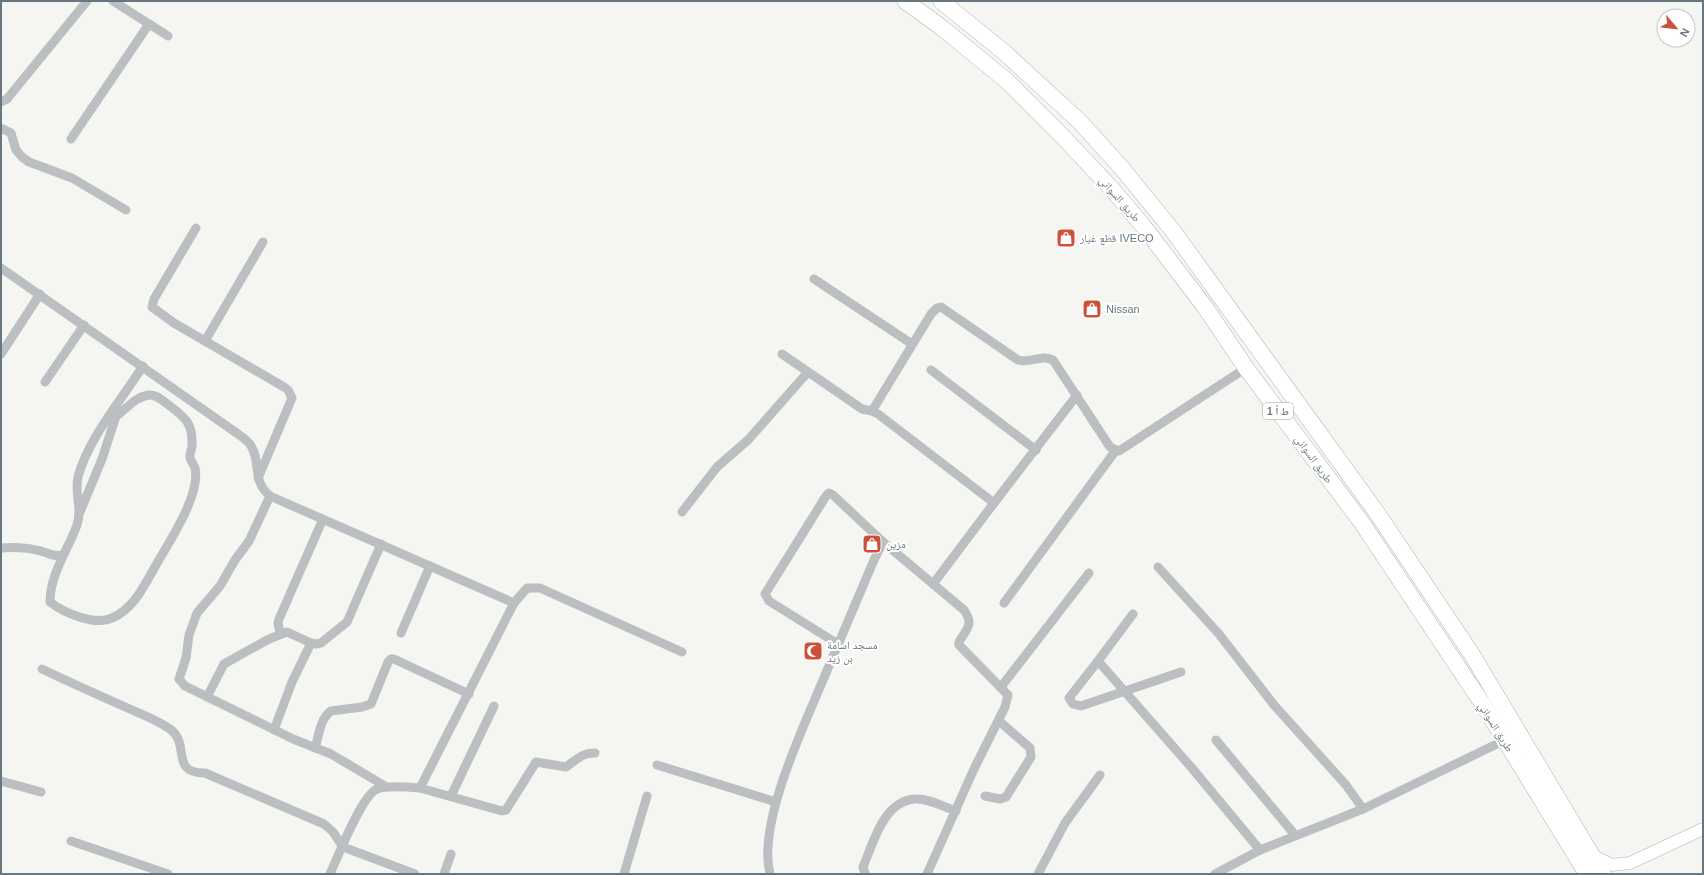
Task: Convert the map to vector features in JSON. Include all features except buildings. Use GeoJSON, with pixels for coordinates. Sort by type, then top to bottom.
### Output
{"type":"FeatureCollection","features":[{"type":"Feature","properties":{"kind":"highway","name":"طريق السواني"},"geometry":{"type":"LineString","coordinates":[[905,1],[941,27],[1007,81],[1085,160],[1144,227],[1205,307],[1246,368],[1362,523],[1505,740],[1588,874]]}},
{"type":"Feature","properties":{"kind":"highway","name":"طريق السواني"},"geometry":{"type":"LineString","coordinates":[[941,1],[1009,57],[1080,122],[1120,166],[1173,231],[1377,513],[1471,653],[1594,856],[1603,874]]}},
{"type":"Feature","properties":{"kind":"street"},"geometry":{"type":"LineString","coordinates":[[1,102],[7,99],[88,1]]}},
{"type":"Feature","properties":{"kind":"street"},"geometry":{"type":"LineString","coordinates":[[113,1],[168,36]]}},
{"type":"Feature","properties":{"kind":"street"},"geometry":{"type":"LineString","coordinates":[[71,138],[150,24]]}},
{"type":"Feature","properties":{"kind":"street"},"geometry":{"type":"LineString","coordinates":[[1,128],[11,133],[18,154],[29,162],[72,178],[126,210]]}},
{"type":"Feature","properties":{"kind":"street"},"geometry":{"type":"LineString","coordinates":[[196,228],[154,299],[152,307],[205,341],[284,387],[291,394],[292,398],[258,478]]}},
{"type":"Feature","properties":{"kind":"street"},"geometry":{"type":"LineString","coordinates":[[205,341],[263,242]]}},
{"type":"Feature","properties":{"kind":"street"},"geometry":{"type":"LineString","coordinates":[[1,268],[143,366],[250,444],[255,455],[260,486],[270,496],[514,603]]}},
{"type":"Feature","properties":{"kind":"street"},"geometry":{"type":"LineString","coordinates":[[814,279],[912,344]]}},
{"type":"Feature","properties":{"kind":"street"},"geometry":{"type":"LineString","coordinates":[[1,354],[40,294]]}},
{"type":"Feature","properties":{"kind":"street"},"geometry":{"type":"LineString","coordinates":[[872,411],[934,310],[941,307],[1018,360],[1028,362],[1045,357],[1053,360],[1110,447],[1116,450],[1122,451],[1246,368]]}},
{"type":"Feature","properties":{"kind":"street"},"geometry":{"type":"LineString","coordinates":[[45,382],[84,325]]}},
{"type":"Feature","properties":{"kind":"street"},"geometry":{"type":"LineString","coordinates":[[782,354],[862,409],[878,414],[994,503]]}},
{"type":"Feature","properties":{"kind":"street"},"geometry":{"type":"LineString","coordinates":[[80,512],[76,495],[78,477],[90,447],[110,420],[143,366]]}},
{"type":"Feature","properties":{"kind":"street"},"geometry":{"type":"LineString","coordinates":[[931,370],[1036,450]]}},
{"type":"Feature","properties":{"kind":"street"},"geometry":{"type":"LineString","coordinates":[[682,512],[716,467],[748,440],[808,372]]}},
{"type":"Feature","properties":{"kind":"street"},"geometry":{"type":"LineString","coordinates":[[149,395],[156,396],[184,417],[191,428],[192,447],[189,456],[195,469],[195,475],[192,494],[186,514],[140,593],[126,610],[111,619],[87,620],[58,609],[50,602],[50,592],[63,555],[70,543],[78,523],[80,512],[102,459],[110,420],[137,399],[149,395]]}},
{"type":"Feature","properties":{"kind":"street"},"geometry":{"type":"LineString","coordinates":[[933,584],[1077,395]]}},
{"type":"Feature","properties":{"kind":"street"},"geometry":{"type":"LineString","coordinates":[[1004,603],[1116,450]]}},
{"type":"Feature","properties":{"kind":"street"},"geometry":{"type":"LineString","coordinates":[[838,644],[769,602],[765,594],[829,493],[833,495],[883,542],[964,610],[970,620],[969,625],[959,642],[960,647],[1008,695],[1008,700],[928,874]]}},
{"type":"Feature","properties":{"kind":"street"},"geometry":{"type":"LineString","coordinates":[[270,496],[249,541],[235,560],[220,586],[197,613],[192,624],[186,658],[180,679],[185,686],[274,730],[331,754],[385,786]]}},
{"type":"Feature","properties":{"kind":"street"},"geometry":{"type":"LineString","coordinates":[[280,633],[278,623],[279,619],[323,519]]}},
{"type":"Feature","properties":{"kind":"street"},"geometry":{"type":"LineString","coordinates":[[769,872],[768,859],[776,802],[803,727],[883,542]]}},
{"type":"Feature","properties":{"kind":"street"},"geometry":{"type":"LineString","coordinates":[[207,697],[224,664],[280,633],[287,632],[316,644],[321,643],[346,622],[381,544]]}},
{"type":"Feature","properties":{"kind":"street"},"geometry":{"type":"LineString","coordinates":[[1,548],[16,547],[37,550],[54,556],[63,555]]}},
{"type":"Feature","properties":{"kind":"street"},"geometry":{"type":"LineString","coordinates":[[401,633],[430,566]]}},
{"type":"Feature","properties":{"kind":"street"},"geometry":{"type":"LineString","coordinates":[[1158,567],[1218,634],[1274,705],[1346,785],[1363,809]]}},
{"type":"Feature","properties":{"kind":"street"},"geometry":{"type":"LineString","coordinates":[[1001,687],[1089,573]]}},
{"type":"Feature","properties":{"kind":"street"},"geometry":{"type":"LineString","coordinates":[[420,788],[514,603],[528,588],[540,588],[682,652]]}},
{"type":"Feature","properties":{"kind":"street"},"geometry":{"type":"LineString","coordinates":[[1133,614],[1070,698],[1073,704],[1081,706],[1098,702],[1124,691],[1181,672]]}},
{"type":"Feature","properties":{"kind":"street"},"geometry":{"type":"LineString","coordinates":[[274,730],[292,682],[311,643]]}},
{"type":"Feature","properties":{"kind":"street"},"geometry":{"type":"LineString","coordinates":[[315,748],[324,718],[328,714],[332,711],[362,707],[371,704],[388,662],[391,659],[394,659],[469,694]]}},
{"type":"Feature","properties":{"kind":"street"},"geometry":{"type":"LineString","coordinates":[[1098,661],[1191,767],[1260,850]]}},
{"type":"Feature","properties":{"kind":"street"},"geometry":{"type":"LineString","coordinates":[[42,669],[170,729],[179,739],[185,766],[190,771],[195,773],[205,773],[324,824],[343,847],[415,874]]}},
{"type":"Feature","properties":{"kind":"street"},"geometry":{"type":"LineString","coordinates":[[451,796],[494,706]]}},
{"type":"Feature","properties":{"kind":"street"},"geometry":{"type":"LineString","coordinates":[[985,796],[1000,799],[1006,797],[1031,757],[1030,748],[998,721]]}},
{"type":"Feature","properties":{"kind":"street"},"geometry":{"type":"LineString","coordinates":[[1216,740],[1295,835]]}},
{"type":"Feature","properties":{"kind":"street"},"geometry":{"type":"LineString","coordinates":[[1216,874],[1260,850],[1363,809],[1505,740]]}},
{"type":"Feature","properties":{"kind":"street"},"geometry":{"type":"LineString","coordinates":[[330,874],[365,801],[376,789],[385,786],[420,788],[502,811],[506,810],[536,762],[566,767],[582,754],[588,752],[595,753]]}},
{"type":"Feature","properties":{"kind":"street"},"geometry":{"type":"LineString","coordinates":[[656,765],[776,802]]}},
{"type":"Feature","properties":{"kind":"street"},"geometry":{"type":"LineString","coordinates":[[1038,874],[1068,818],[1100,775]]}},
{"type":"Feature","properties":{"kind":"street"},"geometry":{"type":"LineString","coordinates":[[1,781],[41,792]]}},
{"type":"Feature","properties":{"kind":"street"},"geometry":{"type":"LineString","coordinates":[[624,874],[647,796]]}},
{"type":"Feature","properties":{"kind":"street"},"geometry":{"type":"LineString","coordinates":[[865,873],[864,867],[881,825],[895,807],[915,799],[956,811]]}},
{"type":"Feature","properties":{"kind":"street"},"geometry":{"type":"LineString","coordinates":[[1594,856],[1612,865],[1630,863],[1703,829]]}},
{"type":"Feature","properties":{"kind":"street"},"geometry":{"type":"LineString","coordinates":[[71,841],[168,874]]}},
{"type":"Feature","properties":{"kind":"street"},"geometry":{"type":"LineString","coordinates":[[444,874],[451,854]]}},
{"type":"Feature","properties":{"kind":"street"},"geometry":{"type":"LineString","coordinates":[[1621,874],[1630,863]]}},
{"type":"Feature","properties":{"kind":"place","name":"قطع غيار IVECO"},"geometry":{"type":"Point","coordinates":[1066,238]}},
{"type":"Feature","properties":{"kind":"place","name":"Nissan"},"geometry":{"type":"Point","coordinates":[1092,309]}},
{"type":"Feature","properties":{"kind":"place","name":"مزين"},"geometry":{"type":"Point","coordinates":[872,544]}},
{"type":"Feature","properties":{"kind":"place","name":"مسجد اسامة بن زيد"},"geometry":{"type":"Point","coordinates":[813,651]}}]}
